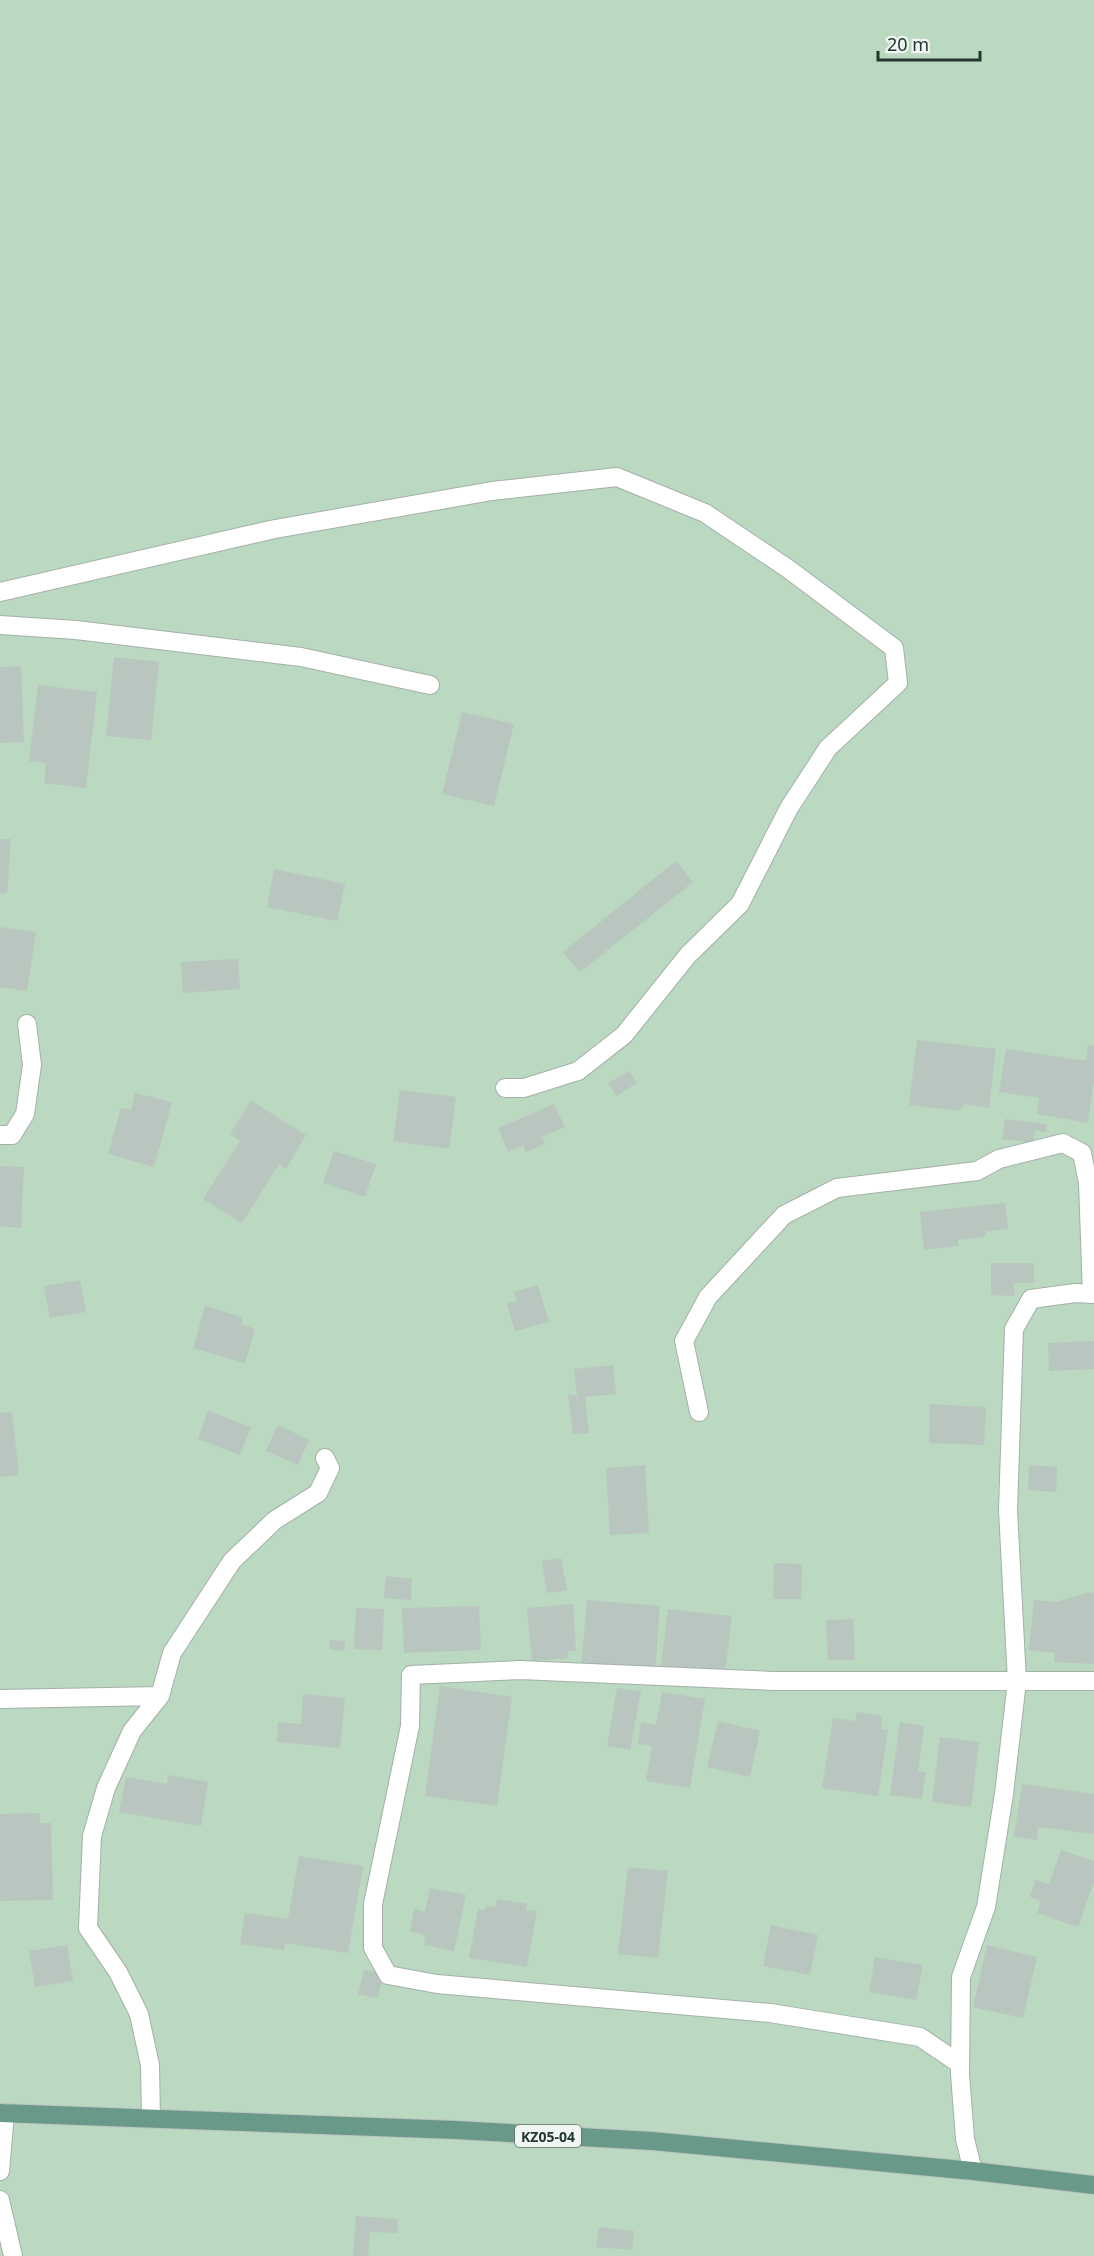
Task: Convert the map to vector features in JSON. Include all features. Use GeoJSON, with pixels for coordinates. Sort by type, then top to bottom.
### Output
{"type":"FeatureCollection","features":[{"type":"Feature","properties":{"kind":"main road","name":"KZ05-04"},"geometry":{"type":"LineString","coordinates":[[2,2113],[652,2141],[973,2171],[1094,2185]]}},
{"type":"Feature","properties":{"kind":"street"},"geometry":{"type":"LineString","coordinates":[[0,592],[275,529],[492,491],[617,477],[705,513],[787,568],[894,648],[898,683],[828,748],[789,808],[740,904],[688,955],[624,1035],[578,1071],[524,1088],[505,1088]]}},
{"type":"Feature","properties":{"kind":"street"},"geometry":{"type":"LineString","coordinates":[[0,625],[76,630],[301,657],[430,685]]}},
{"type":"Feature","properties":{"kind":"street"},"geometry":{"type":"LineString","coordinates":[[0,1135],[12,1135],[26,1114],[32,1065],[27,1024]]}},
{"type":"Feature","properties":{"kind":"street"},"geometry":{"type":"LineString","coordinates":[[699,1412],[684,1341],[708,1297],[784,1215],[837,1188],[977,1171],[999,1159],[1063,1143],[1082,1153],[1088,1183],[1093,1294],[1075,1293],[1030,1299],[1014,1329],[1008,1510],[1017,1681],[1004,1794],[986,1906],[962,1977],[960,2064],[965,2139],[973,2171]]}},
{"type":"Feature","properties":{"kind":"street"},"geometry":{"type":"LineString","coordinates":[[151,2118],[150,2065],[139,2014],[118,1972],[88,1928],[92,1836],[106,1788],[132,1731],[159,1696],[172,1653],[232,1561],[275,1520],[318,1493],[330,1468],[325,1458]]}},
{"type":"Feature","properties":{"kind":"street"},"geometry":{"type":"LineString","coordinates":[[960,2064],[920,2037],[770,2013],[437,1984],[388,1975],[373,1948],[373,1904],[411,1726],[411,1675],[520,1670],[773,1681],[1094,1681]]}},
{"type":"Feature","properties":{"kind":"street"},"geometry":{"type":"LineString","coordinates":[[0,1699],[159,1696]]}},
{"type":"Feature","properties":{"kind":"street"},"geometry":{"type":"LineString","coordinates":[[0,2171],[2,2113]]}},
{"type":"Feature","properties":{"kind":"street"},"geometry":{"type":"LineString","coordinates":[[0,2200],[11,2254]]}},
{"type":"Feature","properties":{"kind":"green space"},"geometry":{"type":"Polygon","coordinates":[[[0,0],[1094,0],[1094,2256],[0,2256],[0,0]]]}},
{"type":"Feature","properties":{"kind":"building"},"geometry":{"type":"Polygon","coordinates":[[[114,657],[159,662],[151,740],[106,736],[114,657]]]}},
{"type":"Feature","properties":{"kind":"building"},"geometry":{"type":"Polygon","coordinates":[[[21,666],[24,742],[0,743],[0,667],[21,666]]]}},
{"type":"Feature","properties":{"kind":"building"},"geometry":{"type":"Polygon","coordinates":[[[38,685],[97,692],[86,788],[44,783],[46,763],[29,761],[38,685]]]}},
{"type":"Feature","properties":{"kind":"building"},"geometry":{"type":"Polygon","coordinates":[[[462,712],[514,724],[494,806],[442,794],[462,712]]]}},
{"type":"Feature","properties":{"kind":"building"},"geometry":{"type":"Polygon","coordinates":[[[0,839],[11,839],[7,894],[0,893],[0,839]]]}},
{"type":"Feature","properties":{"kind":"building"},"geometry":{"type":"Polygon","coordinates":[[[676,861],[693,882],[580,972],[563,952],[676,861]]]}},
{"type":"Feature","properties":{"kind":"building"},"geometry":{"type":"Polygon","coordinates":[[[274,869],[345,884],[337,921],[267,907],[274,869]]]}},
{"type":"Feature","properties":{"kind":"building"},"geometry":{"type":"Polygon","coordinates":[[[0,927],[36,932],[27,991],[0,987],[0,927]]]}},
{"type":"Feature","properties":{"kind":"building"},"geometry":{"type":"Polygon","coordinates":[[[238,959],[240,989],[183,993],[181,962],[238,959]]]}},
{"type":"Feature","properties":{"kind":"building"},"geometry":{"type":"Polygon","coordinates":[[[917,1040],[996,1049],[989,1108],[964,1104],[960,1111],[909,1105],[917,1040]]]}},
{"type":"Feature","properties":{"kind":"building"},"geometry":{"type":"Polygon","coordinates":[[[1088,1045],[1094,1046],[1094,1079],[1088,1123],[1037,1114],[1039,1098],[999,1092],[1006,1049],[1086,1061],[1088,1045]]]}},
{"type":"Feature","properties":{"kind":"building"},"geometry":{"type":"Polygon","coordinates":[[[629,1071],[637,1083],[616,1096],[608,1083],[629,1071]]]}},
{"type":"Feature","properties":{"kind":"building"},"geometry":{"type":"Polygon","coordinates":[[[400,1090],[456,1097],[449,1149],[393,1141],[400,1090]]]}},
{"type":"Feature","properties":{"kind":"building"},"geometry":{"type":"Polygon","coordinates":[[[135,1093],[172,1102],[154,1167],[108,1154],[121,1108],[131,1110],[135,1093]]]}},
{"type":"Feature","properties":{"kind":"building"},"geometry":{"type":"Polygon","coordinates":[[[251,1101],[306,1135],[286,1169],[279,1164],[242,1223],[203,1199],[240,1141],[230,1134],[251,1101]]]}},
{"type":"Feature","properties":{"kind":"building"},"geometry":{"type":"Polygon","coordinates":[[[554,1104],[565,1127],[542,1137],[545,1144],[526,1152],[523,1145],[508,1152],[498,1128],[554,1104]]]}},
{"type":"Feature","properties":{"kind":"building"},"geometry":{"type":"Polygon","coordinates":[[[1005,1119],[1047,1124],[1046,1132],[1035,1130],[1033,1143],[1002,1139],[1005,1119]]]}},
{"type":"Feature","properties":{"kind":"building"},"geometry":{"type":"Polygon","coordinates":[[[334,1151],[376,1164],[365,1197],[323,1183],[334,1151]]]}},
{"type":"Feature","properties":{"kind":"building"},"geometry":{"type":"Polygon","coordinates":[[[0,1166],[24,1167],[21,1228],[0,1226],[0,1166]]]}},
{"type":"Feature","properties":{"kind":"building"},"geometry":{"type":"Polygon","coordinates":[[[1005,1203],[1008,1229],[985,1231],[986,1237],[958,1240],[958,1246],[924,1250],[920,1212],[1005,1203]]]}},
{"type":"Feature","properties":{"kind":"building"},"geometry":{"type":"Polygon","coordinates":[[[991,1263],[1034,1263],[1034,1283],[1014,1283],[1015,1296],[991,1295],[991,1263]]]}},
{"type":"Feature","properties":{"kind":"building"},"geometry":{"type":"Polygon","coordinates":[[[80,1280],[86,1312],[50,1318],[44,1286],[80,1280]]]}},
{"type":"Feature","properties":{"kind":"building"},"geometry":{"type":"Polygon","coordinates":[[[538,1285],[549,1322],[515,1331],[507,1304],[517,1301],[514,1292],[538,1285]]]}},
{"type":"Feature","properties":{"kind":"building"},"geometry":{"type":"Polygon","coordinates":[[[205,1306],[243,1317],[241,1324],[255,1329],[245,1363],[193,1348],[205,1306]]]}},
{"type":"Feature","properties":{"kind":"building"},"geometry":{"type":"Polygon","coordinates":[[[1094,1341],[1094,1369],[1049,1371],[1048,1343],[1094,1341]]]}},
{"type":"Feature","properties":{"kind":"building"},"geometry":{"type":"Polygon","coordinates":[[[613,1365],[616,1394],[585,1397],[589,1433],[573,1434],[568,1394],[577,1396],[574,1369],[613,1365]]]}},
{"type":"Feature","properties":{"kind":"building"},"geometry":{"type":"Polygon","coordinates":[[[930,1404],[986,1407],[984,1445],[929,1443],[930,1404]]]}},
{"type":"Feature","properties":{"kind":"building"},"geometry":{"type":"Polygon","coordinates":[[[208,1411],[251,1427],[240,1455],[198,1439],[208,1411]]]}},
{"type":"Feature","properties":{"kind":"building"},"geometry":{"type":"Polygon","coordinates":[[[12,1412],[19,1475],[0,1477],[0,1413],[12,1412]]]}},
{"type":"Feature","properties":{"kind":"building"},"geometry":{"type":"Polygon","coordinates":[[[278,1425],[309,1440],[298,1465],[266,1451],[278,1425]]]}},
{"type":"Feature","properties":{"kind":"building"},"geometry":{"type":"Polygon","coordinates":[[[645,1465],[649,1533],[610,1535],[606,1468],[645,1465]]]}},
{"type":"Feature","properties":{"kind":"building"},"geometry":{"type":"Polygon","coordinates":[[[1029,1465],[1057,1467],[1056,1492],[1028,1490],[1029,1465]]]}},
{"type":"Feature","properties":{"kind":"building"},"geometry":{"type":"Polygon","coordinates":[[[561,1558],[567,1590],[547,1593],[542,1561],[561,1558]]]}},
{"type":"Feature","properties":{"kind":"building"},"geometry":{"type":"Polygon","coordinates":[[[774,1563],[802,1564],[801,1599],[773,1599],[774,1563]]]}},
{"type":"Feature","properties":{"kind":"building"},"geometry":{"type":"Polygon","coordinates":[[[386,1576],[412,1579],[411,1600],[384,1598],[386,1576]]]}},
{"type":"Feature","properties":{"kind":"building"},"geometry":{"type":"Polygon","coordinates":[[[1090,1592],[1094,1593],[1094,1664],[1054,1662],[1055,1653],[1029,1650],[1034,1600],[1057,1602],[1090,1592]]]}},
{"type":"Feature","properties":{"kind":"building"},"geometry":{"type":"Polygon","coordinates":[[[587,1600],[660,1606],[655,1672],[581,1666],[587,1600]]]}},
{"type":"Feature","properties":{"kind":"building"},"geometry":{"type":"Polygon","coordinates":[[[573,1604],[576,1651],[568,1651],[568,1658],[532,1661],[527,1608],[573,1604]]]}},
{"type":"Feature","properties":{"kind":"building"},"geometry":{"type":"Polygon","coordinates":[[[479,1606],[481,1650],[404,1653],[402,1608],[479,1606]]]}},
{"type":"Feature","properties":{"kind":"building"},"geometry":{"type":"Polygon","coordinates":[[[356,1608],[384,1609],[382,1650],[354,1649],[356,1608]]]}},
{"type":"Feature","properties":{"kind":"building"},"geometry":{"type":"Polygon","coordinates":[[[668,1609],[732,1616],[725,1674],[661,1666],[668,1609]]]}},
{"type":"Feature","properties":{"kind":"building"},"geometry":{"type":"Polygon","coordinates":[[[853,1619],[855,1660],[828,1660],[826,1620],[853,1619]]]}},
{"type":"Feature","properties":{"kind":"building"},"geometry":{"type":"Polygon","coordinates":[[[330,1640],[345,1641],[344,1651],[329,1649],[330,1640]]]}},
{"type":"Feature","properties":{"kind":"building"},"geometry":{"type":"Polygon","coordinates":[[[440,1686],[512,1697],[497,1806],[425,1796],[440,1686]]]}},
{"type":"Feature","properties":{"kind":"building"},"geometry":{"type":"Polygon","coordinates":[[[617,1688],[641,1691],[630,1750],[607,1746],[617,1688]]]}},
{"type":"Feature","properties":{"kind":"building"},"geometry":{"type":"Polygon","coordinates":[[[662,1692],[705,1699],[690,1788],[646,1781],[652,1746],[638,1744],[641,1722],[656,1725],[662,1692]]]}},
{"type":"Feature","properties":{"kind":"building"},"geometry":{"type":"Polygon","coordinates":[[[303,1694],[345,1698],[340,1748],[277,1742],[278,1722],[301,1724],[303,1694]]]}},
{"type":"Feature","properties":{"kind":"building"},"geometry":{"type":"Polygon","coordinates":[[[857,1712],[882,1716],[881,1729],[888,1730],[878,1796],[822,1788],[833,1718],[855,1721],[857,1712]]]}},
{"type":"Feature","properties":{"kind":"building"},"geometry":{"type":"Polygon","coordinates":[[[718,1721],[760,1731],[750,1777],[707,1767],[718,1721]]]}},
{"type":"Feature","properties":{"kind":"building"},"geometry":{"type":"Polygon","coordinates":[[[900,1722],[924,1726],[918,1771],[926,1772],[922,1799],[890,1795],[900,1722]]]}},
{"type":"Feature","properties":{"kind":"building"},"geometry":{"type":"Polygon","coordinates":[[[940,1737],[979,1742],[971,1807],[932,1802],[940,1737]]]}},
{"type":"Feature","properties":{"kind":"building"},"geometry":{"type":"Polygon","coordinates":[[[168,1775],[208,1782],[201,1826],[119,1812],[126,1777],[167,1784],[168,1775]]]}},
{"type":"Feature","properties":{"kind":"building"},"geometry":{"type":"Polygon","coordinates":[[[1022,1784],[1094,1794],[1094,1834],[1038,1827],[1037,1840],[1014,1837],[1022,1784]]]}},
{"type":"Feature","properties":{"kind":"building"},"geometry":{"type":"Polygon","coordinates":[[[39,1813],[40,1823],[51,1823],[53,1900],[0,1901],[0,1814],[39,1813]]]}},
{"type":"Feature","properties":{"kind":"building"},"geometry":{"type":"Polygon","coordinates":[[[1061,1850],[1094,1861],[1094,1882],[1078,1927],[1037,1913],[1041,1901],[1030,1897],[1035,1880],[1049,1884],[1061,1850]]]}},
{"type":"Feature","properties":{"kind":"building"},"geometry":{"type":"Polygon","coordinates":[[[299,1856],[363,1866],[348,1953],[285,1943],[284,1950],[240,1944],[245,1913],[288,1919],[299,1856]]]}},
{"type":"Feature","properties":{"kind":"building"},"geometry":{"type":"Polygon","coordinates":[[[628,1867],[668,1871],[658,1958],[618,1954],[628,1867]]]}},
{"type":"Feature","properties":{"kind":"building"},"geometry":{"type":"Polygon","coordinates":[[[430,1888],[466,1895],[454,1951],[424,1945],[425,1935],[410,1931],[414,1909],[425,1912],[430,1888]]]}},
{"type":"Feature","properties":{"kind":"building"},"geometry":{"type":"Polygon","coordinates":[[[497,1899],[527,1904],[526,1910],[537,1911],[527,1967],[469,1958],[478,1909],[485,1910],[486,1905],[496,1907],[497,1899]]]}},
{"type":"Feature","properties":{"kind":"building"},"geometry":{"type":"Polygon","coordinates":[[[771,1925],[818,1935],[810,1975],[763,1966],[771,1925]]]}},
{"type":"Feature","properties":{"kind":"building"},"geometry":{"type":"Polygon","coordinates":[[[67,1945],[73,1981],[35,1987],[29,1951],[67,1945]]]}},
{"type":"Feature","properties":{"kind":"building"},"geometry":{"type":"Polygon","coordinates":[[[987,1945],[1037,1957],[1023,2018],[973,2007],[987,1945]]]}},
{"type":"Feature","properties":{"kind":"building"},"geometry":{"type":"Polygon","coordinates":[[[875,1957],[923,1965],[916,2000],[869,1992],[875,1957]]]}},
{"type":"Feature","properties":{"kind":"building"},"geometry":{"type":"Polygon","coordinates":[[[364,1970],[383,1974],[378,1998],[358,1994],[364,1970]]]}},
{"type":"Feature","properties":{"kind":"building"},"geometry":{"type":"Polygon","coordinates":[[[356,2216],[398,2219],[397,2233],[370,2232],[368,2256],[353,2256],[356,2216]]]}},
{"type":"Feature","properties":{"kind":"building"},"geometry":{"type":"Polygon","coordinates":[[[599,2227],[634,2231],[632,2250],[596,2247],[599,2227]]]}}]}
